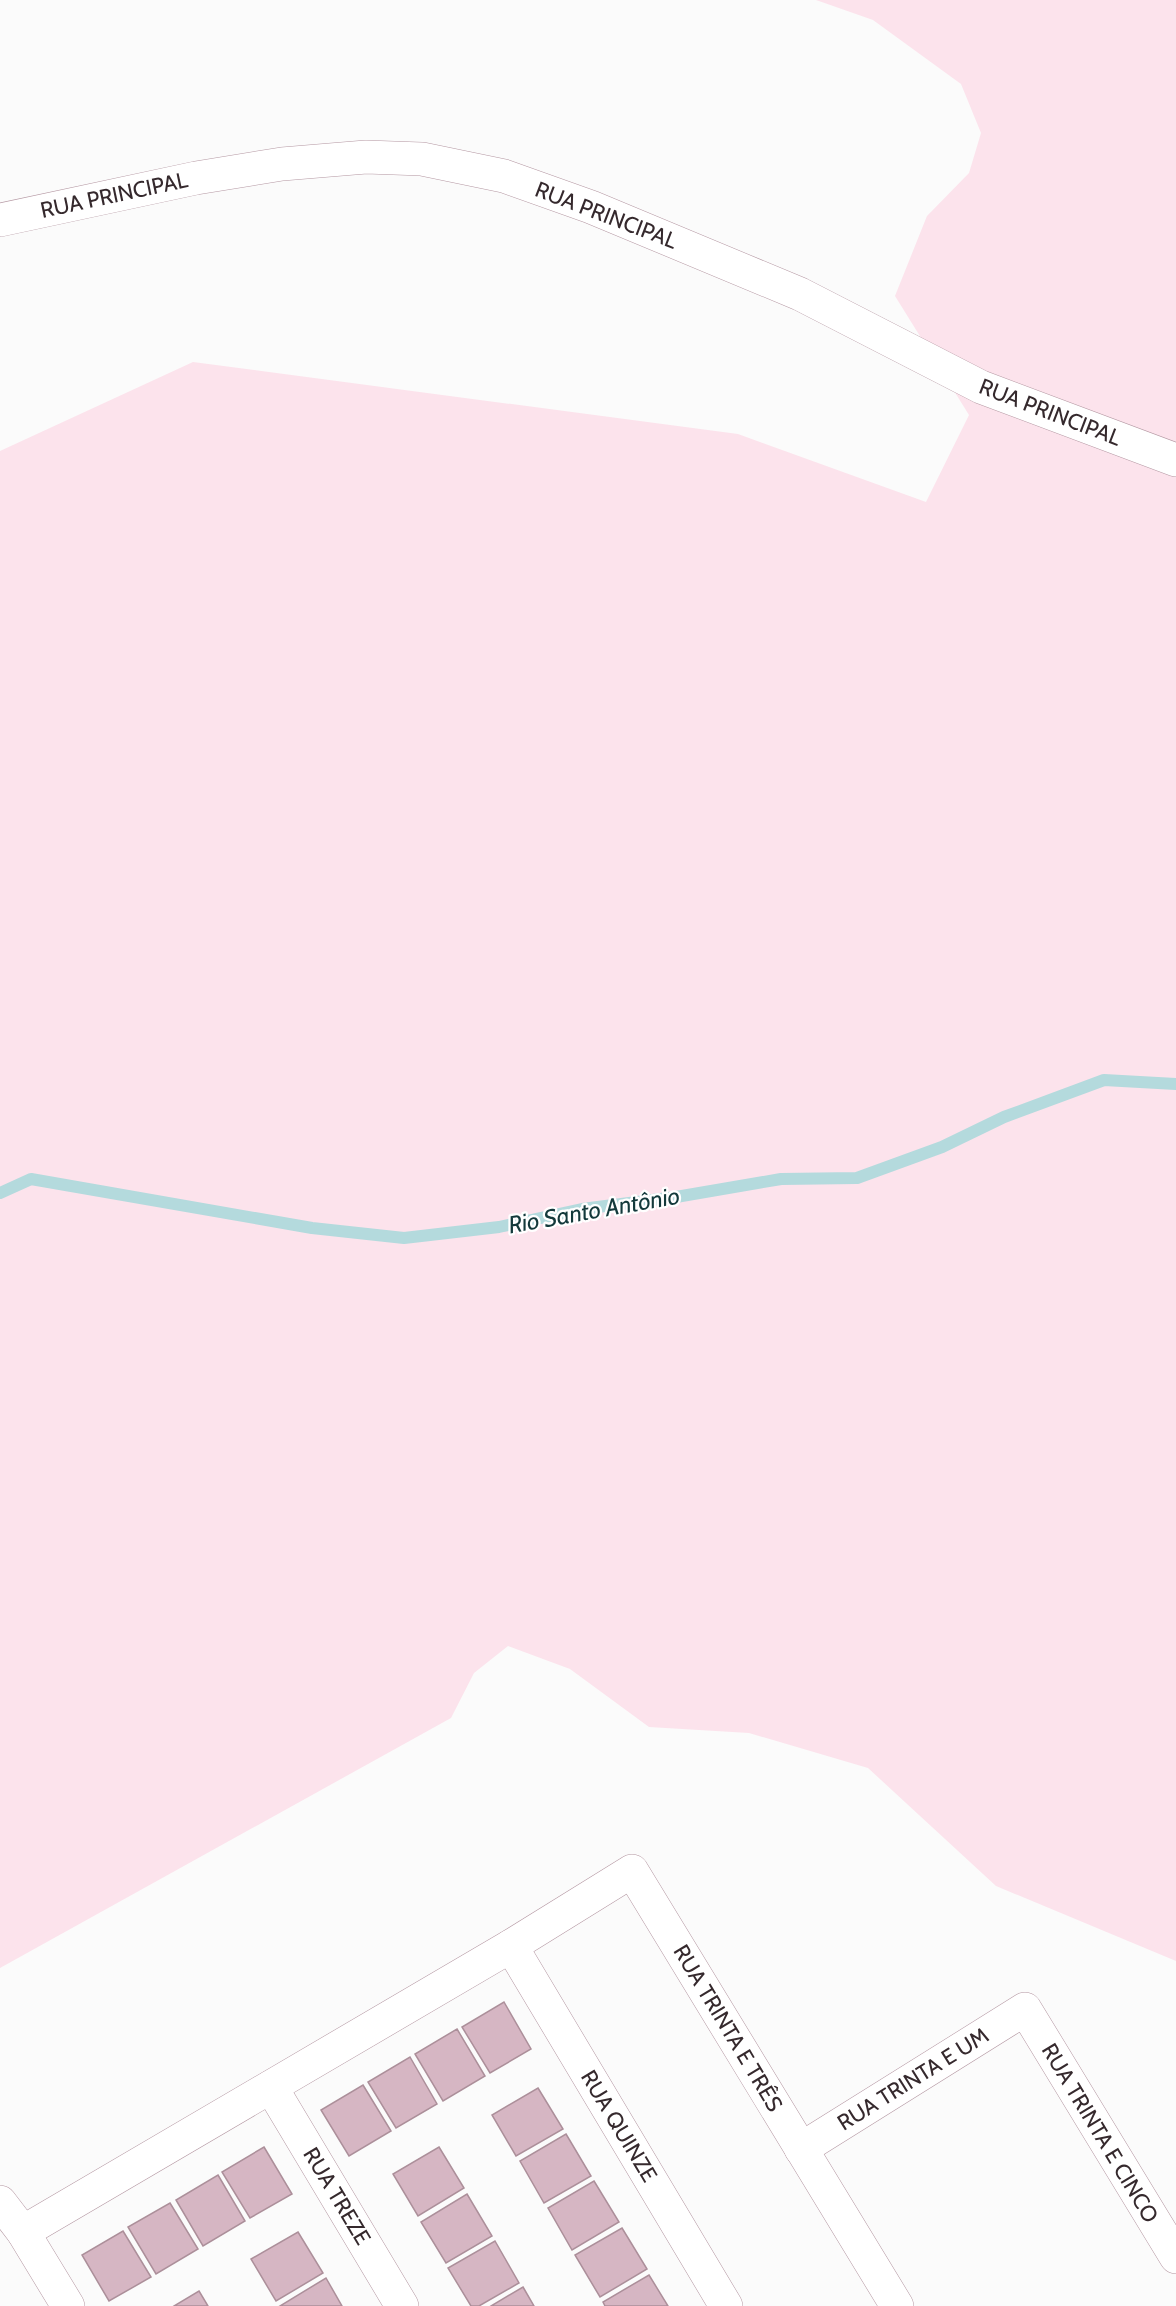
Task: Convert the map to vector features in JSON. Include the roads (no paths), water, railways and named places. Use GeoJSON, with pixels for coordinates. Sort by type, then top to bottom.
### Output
{"type":"FeatureCollection","features":[{"type":"Feature","properties":{"kind":"street","name":"RUA PRINCIPAL"},"geometry":{"type":"LineString","coordinates":[[0,220],[196,178],[282,164],[366,157],[422,159],[504,176],[591,207],[800,294],[981,387],[1176,460]]}},
{"type":"Feature","properties":{"kind":"street","name":"RUA TRINTA E TRÊS"},"geometry":{"type":"LineString","coordinates":[[511,1946],[632,1871],[897,2306]]}},
{"type":"Feature","properties":{"kind":"street"},"geometry":{"type":"LineString","coordinates":[[23,2232],[511,1946]]}},
{"type":"Feature","properties":{"kind":"street","name":"RUA QUINZE"},"geometry":{"type":"LineString","coordinates":[[511,1946],[726,2306]]}},
{"type":"Feature","properties":{"kind":"street","name":"RUA TRINTA E UM"},"geometry":{"type":"LineString","coordinates":[[801,2149],[1025,2009]]}},
{"type":"Feature","properties":{"kind":"street","name":"RUA TRINTA E CINCO"},"geometry":{"type":"LineString","coordinates":[[1025,2009],[1176,2257]]}},
{"type":"Feature","properties":{"kind":"street","name":"RUA TREZE"},"geometry":{"type":"LineString","coordinates":[[271,2087],[402,2306]]}},
{"type":"Feature","properties":{"kind":"street"},"geometry":{"type":"LineString","coordinates":[[0,2202],[23,2232],[68,2306]]}},
{"type":"Feature","properties":{"kind":"waterway","name":"Rio Santo Antônio"},"geometry":{"type":"LineString","coordinates":[[0,1193],[31,1179],[312,1228],[404,1238],[499,1227],[582,1209],[676,1197],[781,1179],[857,1178],[942,1147],[1004,1117],[1104,1080],[1176,1084]]}}]}
